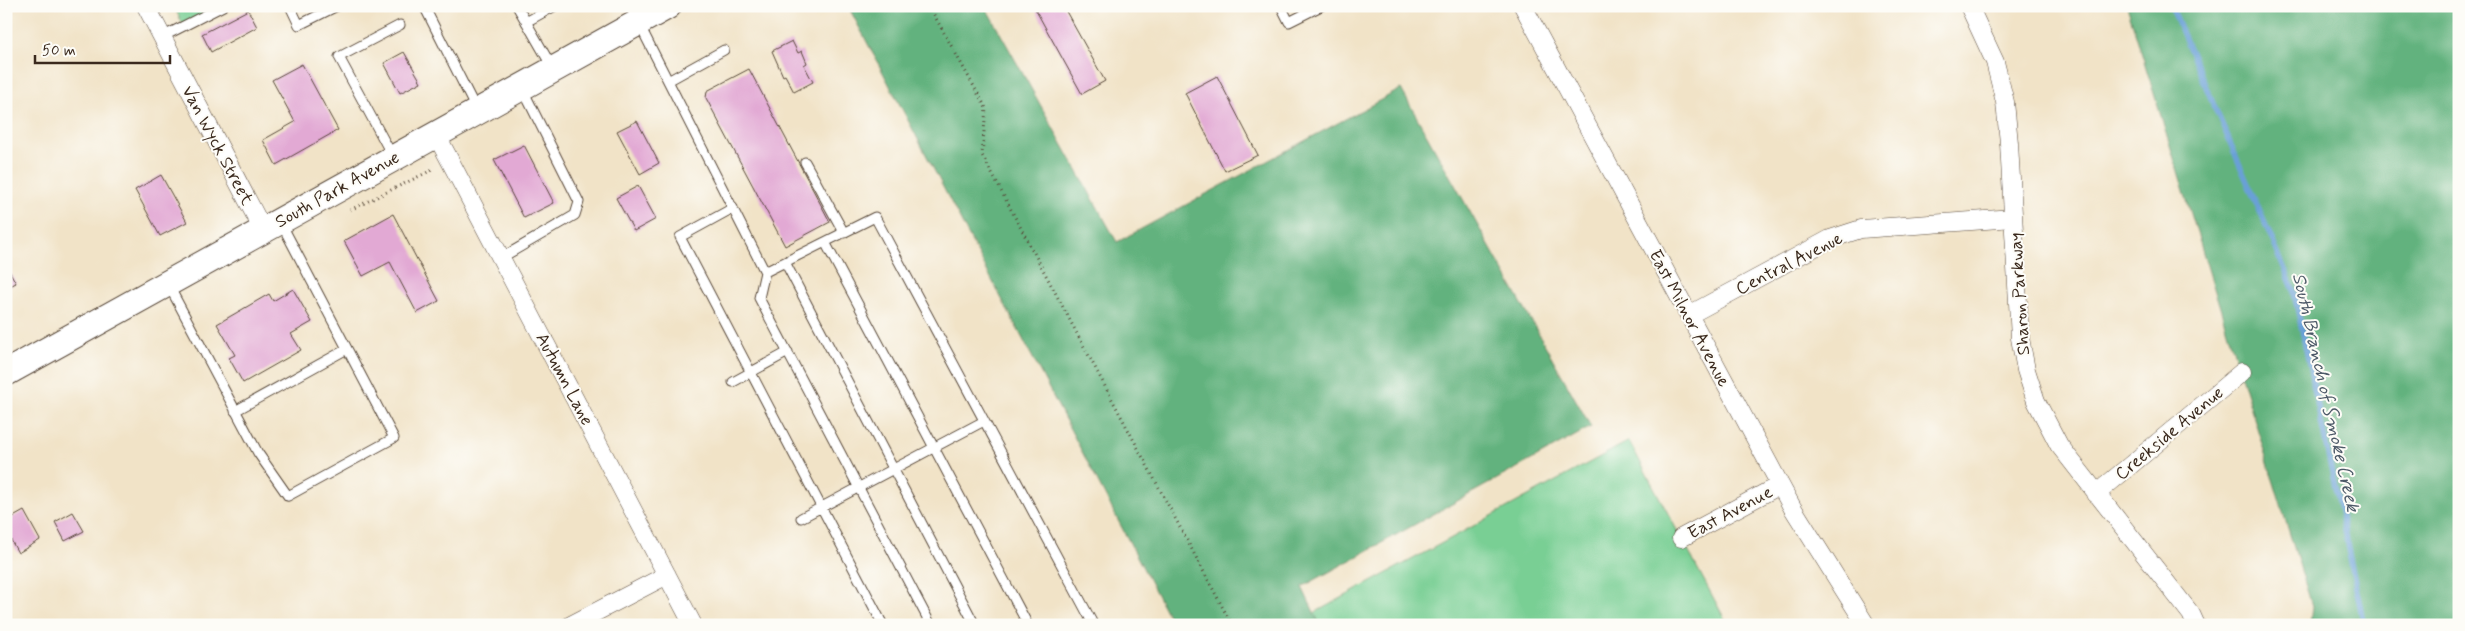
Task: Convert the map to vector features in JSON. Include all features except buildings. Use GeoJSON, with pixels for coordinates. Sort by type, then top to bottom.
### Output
{"type":"FeatureCollection","features":[{"type":"Feature","properties":{"kind":"main road","name":"South Park Avenue"},"geometry":{"type":"LineString","coordinates":[[6,373],[554,70],[634,14],[668,6]]}},
{"type":"Feature","properties":{"kind":"street","name":"Van Wyck Street"},"geometry":{"type":"LineString","coordinates":[[146,6],[271,225]]}},
{"type":"Feature","properties":{"kind":"street","name":"East Milnor Avenue"},"geometry":{"type":"LineString","coordinates":[[1524,6],[1780,485],[1866,625]]}},
{"type":"Feature","properties":{"kind":"street","name":"Sharon Parkway"},"geometry":{"type":"LineString","coordinates":[[1969,6],[1995,62],[2005,102],[2014,218],[2020,338],[2026,370],[2036,401],[2059,445],[2192,614],[2196,625]]}},
{"type":"Feature","properties":{"kind":"street","name":"Autumn Lane"},"geometry":{"type":"LineString","coordinates":[[436,134],[693,625]]}},
{"type":"Feature","properties":{"kind":"street","name":"Central Avenue"},"geometry":{"type":"LineString","coordinates":[[1689,315],[1830,239],[1861,229],[2014,218]]}},
{"type":"Feature","properties":{"kind":"street","name":"Creekside Avenue"},"geometry":{"type":"LineString","coordinates":[[2096,494],[2242,372]]}},
{"type":"Feature","properties":{"kind":"street","name":"East Avenue"},"geometry":{"type":"LineString","coordinates":[[1681,538],[1780,485]]}},
{"type":"Feature","properties":{"kind":"street"},"geometry":{"type":"LineString","coordinates":[[572,625],[667,575]]}},
{"type":"Feature","properties":{"kind":"lane"},"geometry":{"type":"LineString","coordinates":[[162,37],[224,6]]}},
{"type":"Feature","properties":{"kind":"lane"},"geometry":{"type":"LineString","coordinates":[[290,6],[300,25],[337,6]]}},
{"type":"Feature","properties":{"kind":"lane"},"geometry":{"type":"LineString","coordinates":[[424,6],[477,112]]}},
{"type":"Feature","properties":{"kind":"lane"},"geometry":{"type":"LineString","coordinates":[[517,6],[554,70]]}},
{"type":"Feature","properties":{"kind":"lane"},"geometry":{"type":"LineString","coordinates":[[526,22],[555,6]]}},
{"type":"Feature","properties":{"kind":"lane"},"geometry":{"type":"LineString","coordinates":[[1281,6],[1289,22],[1321,6]]}},
{"type":"Feature","properties":{"kind":"lane"},"geometry":{"type":"LineString","coordinates":[[634,14],[765,272],[759,298],[931,625]]}},
{"type":"Feature","properties":{"kind":"lane"},"geometry":{"type":"LineString","coordinates":[[394,158],[339,58],[400,25]]}},
{"type":"Feature","properties":{"kind":"lane"},"geometry":{"type":"LineString","coordinates":[[668,81],[724,50]]}},
{"type":"Feature","properties":{"kind":"lane"},"geometry":{"type":"LineString","coordinates":[[501,258],[575,215],[579,202],[521,88]]}},
{"type":"Feature","properties":{"kind":"lane"},"geometry":{"type":"LineString","coordinates":[[805,162],[844,233]]}},
{"type":"Feature","properties":{"kind":"lane"},"geometry":{"type":"LineString","coordinates":[[733,208],[680,237],[884,625]]}},
{"type":"Feature","properties":{"kind":"lane"},"geometry":{"type":"LineString","coordinates":[[765,272],[875,217],[1092,622],[1086,625]]}},
{"type":"Feature","properties":{"kind":"lane"},"geometry":{"type":"LineString","coordinates":[[167,283],[258,453],[288,496],[394,438],[347,349],[271,225]]}},
{"type":"Feature","properties":{"kind":"lane"},"geometry":{"type":"LineString","coordinates":[[826,242],[1028,625]]}},
{"type":"Feature","properties":{"kind":"lane"},"geometry":{"type":"LineString","coordinates":[[785,262],[975,625]]}},
{"type":"Feature","properties":{"kind":"lane"},"geometry":{"type":"LineString","coordinates":[[235,411],[347,349]]}},
{"type":"Feature","properties":{"kind":"lane"},"geometry":{"type":"LineString","coordinates":[[733,382],[788,352]]}},
{"type":"Feature","properties":{"kind":"lane"},"geometry":{"type":"LineString","coordinates":[[801,518],[858,486],[984,421]]}},
{"type":"Feature","properties":{"kind":"path"},"geometry":{"type":"LineString","coordinates":[[930,6],[986,108],[982,155],[1232,625]]}},
{"type":"Feature","properties":{"kind":"path"},"geometry":{"type":"LineString","coordinates":[[348,211],[432,170]]}},
{"type":"Feature","properties":{"kind":"green space"},"geometry":{"type":"Polygon","coordinates":[[[174,6],[230,6],[185,29],[174,6]]]}},
{"type":"Feature","properties":{"kind":"green space"},"geometry":{"type":"Polygon","coordinates":[[[848,6],[985,6],[1117,242],[1401,89],[1591,427],[1302,587],[1320,625],[1173,625],[848,6]]]}},
{"type":"Feature","properties":{"kind":"green space"},"geometry":{"type":"Polygon","coordinates":[[[2127,6],[2459,6],[2459,625],[2310,625],[2312,606],[2127,6]]]}},
{"type":"Feature","properties":{"kind":"green space"},"geometry":{"type":"Polygon","coordinates":[[[1629,441],[1728,625],[1320,625],[1314,613],[1629,441]]]}},
{"type":"Feature","properties":{"kind":"waterway","name":"South Branch of Smoke Creek"},"geometry":{"type":"LineString","coordinates":[[2171,6],[2293,288],[2364,625]]}}]}
